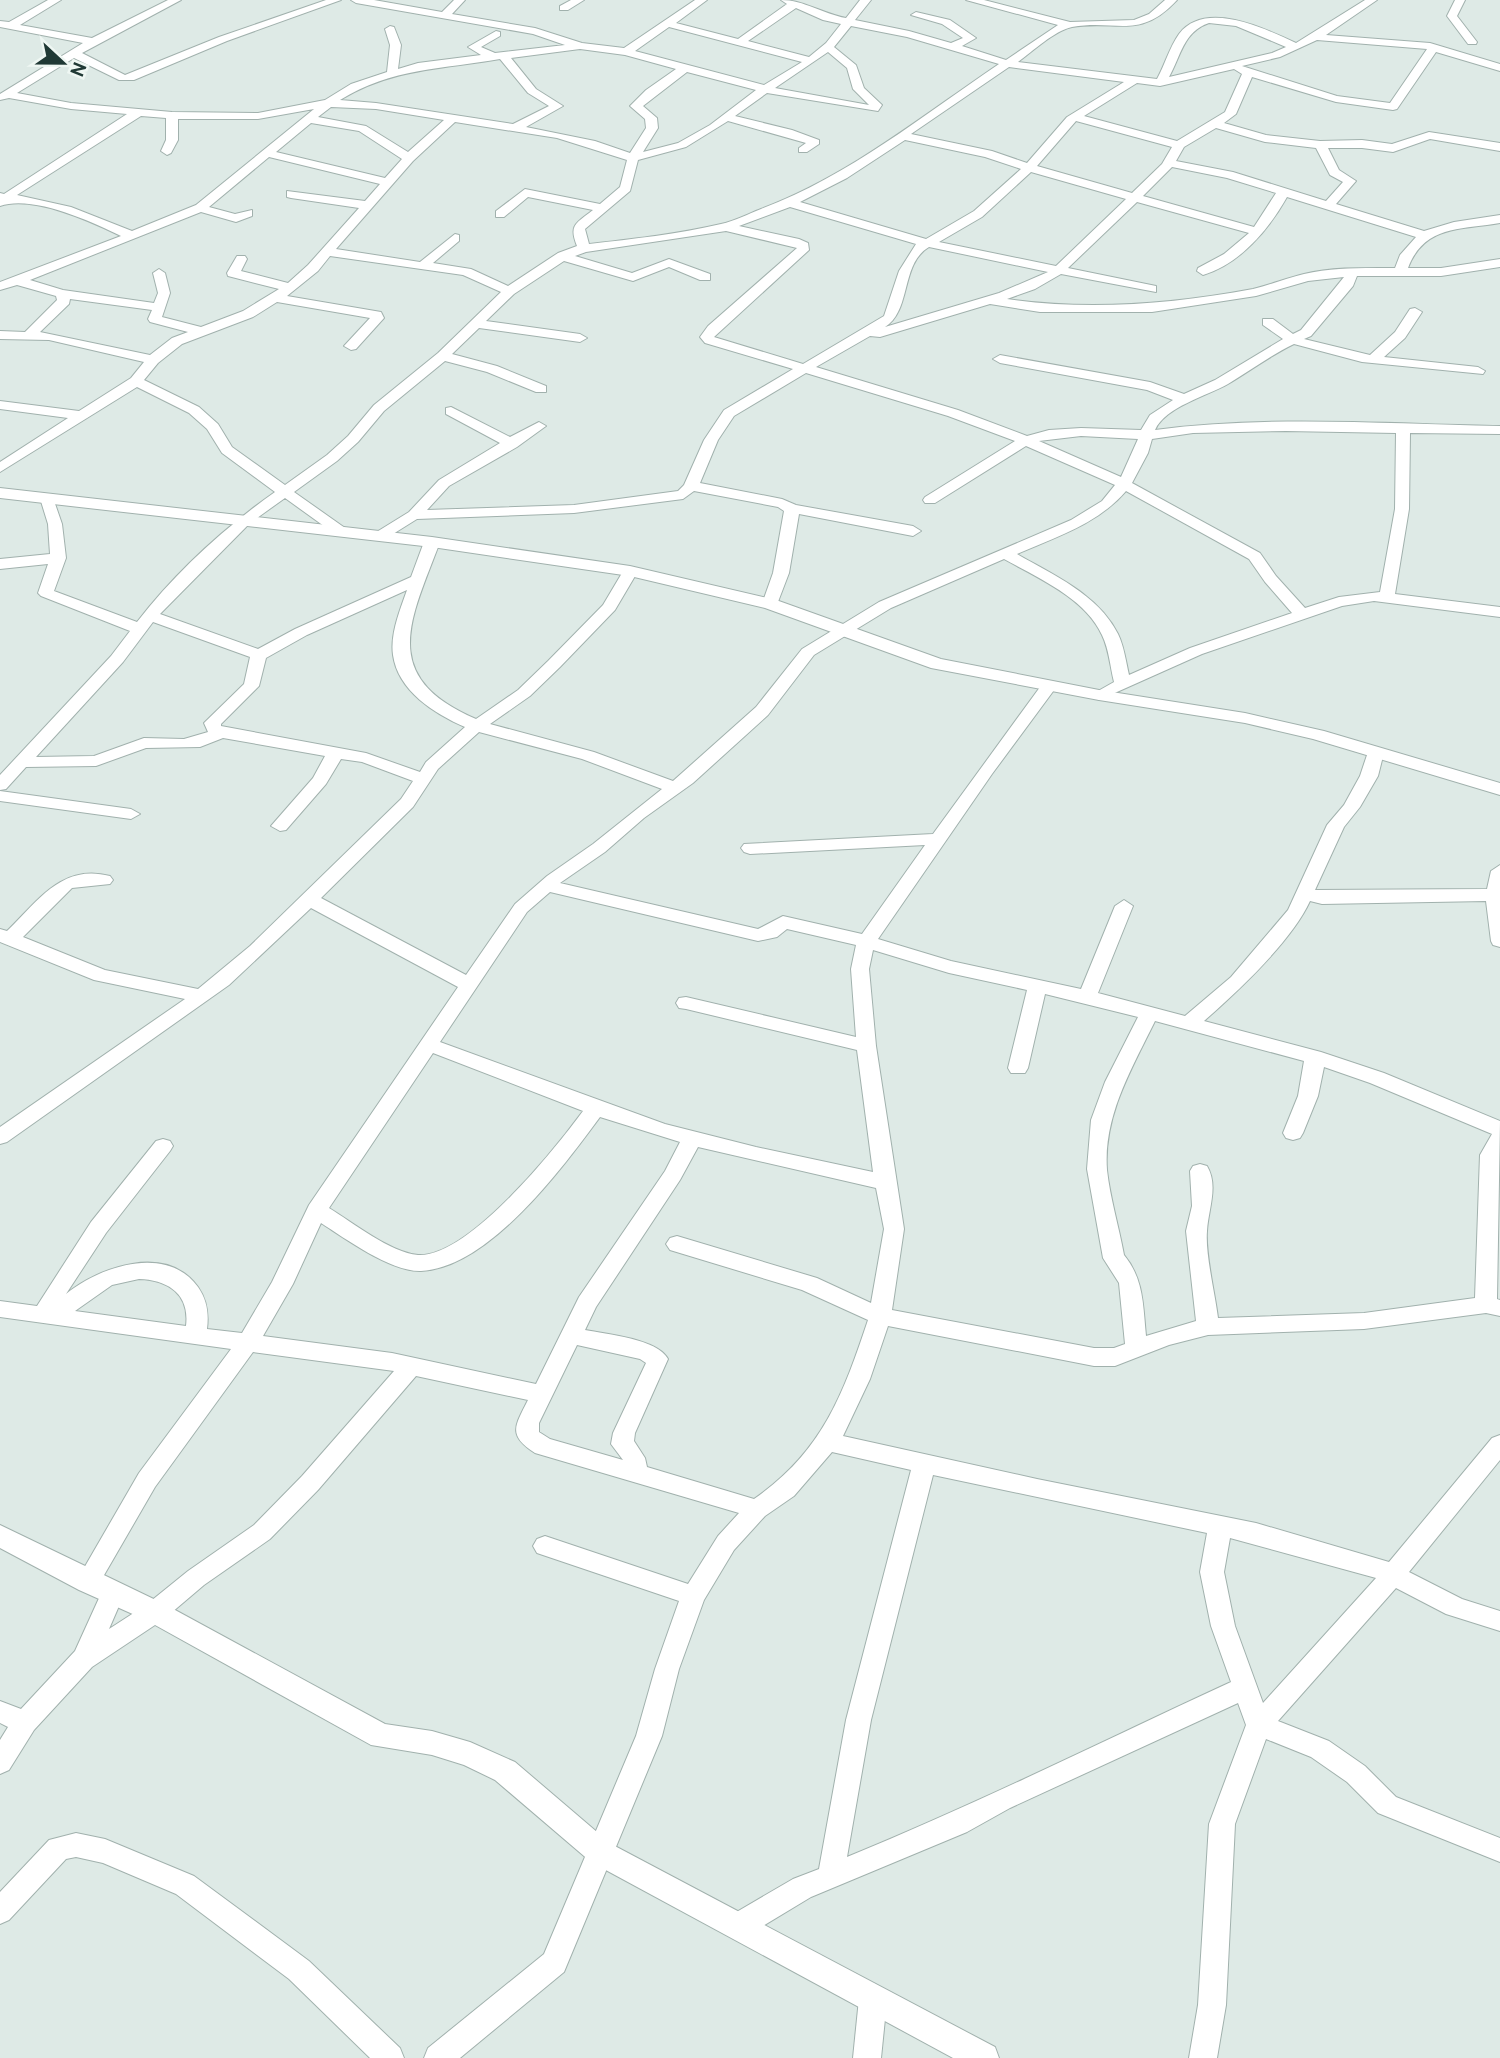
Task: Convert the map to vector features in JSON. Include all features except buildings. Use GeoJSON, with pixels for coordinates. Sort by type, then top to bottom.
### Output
{"type":"FeatureCollection","features":[{"type":"Feature","properties":{"kind":"street"},"geometry":{"type":"LineString","coordinates":[[5,25],[56,0]]}},
{"type":"Feature","properties":{"kind":"street"},"geometry":{"type":"LineString","coordinates":[[4,97],[93,42],[176,0]]}},
{"type":"Feature","properties":{"kind":"street"},"geometry":{"type":"LineString","coordinates":[[75,54],[123,78],[130,78],[223,39],[336,0]]}},
{"type":"Feature","properties":{"kind":"street"},"geometry":{"type":"LineString","coordinates":[[356,0],[535,31],[580,46],[626,52],[765,89],[857,108],[876,108],[859,89],[852,67],[828,47]]}},
{"type":"Feature","properties":{"kind":"street"},"geometry":{"type":"LineString","coordinates":[[445,15],[460,0]]}},
{"type":"Feature","properties":{"kind":"street"},"geometry":{"type":"LineString","coordinates":[[564,8],[579,0]]}},
{"type":"Feature","properties":{"kind":"street"},"geometry":{"type":"LineString","coordinates":[[626,52],[702,0]]}},
{"type":"Feature","properties":{"kind":"street"},"geometry":{"type":"LineString","coordinates":[[4,97],[71,107],[172,115],[258,116],[328,103],[376,106],[575,139],[633,159],[682,145],[702,135],[765,89],[811,61],[828,47],[866,0]]}},
{"type":"Feature","properties":{"kind":"street"},"geometry":{"type":"LineString","coordinates":[[971,0],[1068,24],[1147,20],[1172,0]]}},
{"type":"Feature","properties":{"kind":"street"},"geometry":{"type":"LineString","coordinates":[[740,42],[791,2],[827,18],[885,28],[1009,64],[1160,83],[1234,67],[1296,47],[1371,0]]}},
{"type":"Feature","properties":{"kind":"street"},"geometry":{"type":"LineString","coordinates":[[1461,0],[1452,16],[1472,42]]}},
{"type":"Feature","properties":{"kind":"street"},"geometry":{"type":"LineString","coordinates":[[916,15],[946,22],[971,38],[951,47]]}},
{"type":"Feature","properties":{"kind":"street"},"geometry":{"type":"LineString","coordinates":[[1160,83],[1170,69],[1184,35],[1192,25],[1205,19],[1215,18],[1240,25],[1296,47]]}},
{"type":"Feature","properties":{"kind":"street"},"geometry":{"type":"LineString","coordinates":[[668,24],[811,61]]}},
{"type":"Feature","properties":{"kind":"street"},"geometry":{"type":"LineString","coordinates":[[0,785],[117,659],[145,623],[245,520],[332,458],[389,399],[443,356],[509,290],[562,256],[584,248],[726,227],[789,203],[843,175],[904,136],[1068,24]]}},
{"type":"Feature","properties":{"kind":"street"},"geometry":{"type":"LineString","coordinates":[[5,25],[93,42]]}},
{"type":"Feature","properties":{"kind":"street"},"geometry":{"type":"LineString","coordinates":[[390,29],[396,39],[397,48],[392,72]]}},
{"type":"Feature","properties":{"kind":"street"},"geometry":{"type":"LineString","coordinates":[[496,34],[473,47],[499,57],[527,85],[557,107],[514,128]]}},
{"type":"Feature","properties":{"kind":"street"},"geometry":{"type":"LineString","coordinates":[[1314,37],[1434,47],[1500,68]]}},
{"type":"Feature","properties":{"kind":"street"},"geometry":{"type":"LineString","coordinates":[[0,286],[200,208],[328,103],[355,86],[392,72],[418,66],[580,46]]}},
{"type":"Feature","properties":{"kind":"street"},"geometry":{"type":"LineString","coordinates":[[1234,67],[1336,99],[1393,107],[1434,47]]}},
{"type":"Feature","properties":{"kind":"street"},"geometry":{"type":"LineString","coordinates":[[584,248],[578,233],[579,228],[626,188],[633,159],[653,122],[636,106],[667,79],[686,67]]}},
{"type":"Feature","properties":{"kind":"street"},"geometry":{"type":"LineString","coordinates":[[857,340],[947,311],[994,301],[1042,282],[1058,271],[1135,198],[1169,163],[1179,145],[1230,114],[1248,73]]}},
{"type":"Feature","properties":{"kind":"street"},"geometry":{"type":"LineString","coordinates":[[414,515],[574,509],[683,495],[691,486],[711,440],[729,413],[857,340],[890,318],[916,248],[978,214],[1003,195],[1074,117],[1133,81]]}},
{"type":"Feature","properties":{"kind":"street"},"geometry":{"type":"LineString","coordinates":[[2,199],[137,113]]}},
{"type":"Feature","properties":{"kind":"street"},"geometry":{"type":"LineString","coordinates":[[167,151],[172,140],[172,115]]}},
{"type":"Feature","properties":{"kind":"street"},"geometry":{"type":"LineString","coordinates":[[726,117],[814,140],[813,145],[803,150]]}},
{"type":"Feature","properties":{"kind":"street"},"geometry":{"type":"LineString","coordinates":[[1074,117],[1179,145]]}},
{"type":"Feature","properties":{"kind":"street"},"geometry":{"type":"LineString","coordinates":[[0,468],[136,381],[153,359],[177,341],[199,331],[226,324],[278,298],[313,268],[387,181],[453,118]]}},
{"type":"Feature","properties":{"kind":"street"},"geometry":{"type":"LineString","coordinates":[[309,119],[362,128],[410,158]]}},
{"type":"Feature","properties":{"kind":"street"},"geometry":{"type":"LineString","coordinates":[[1216,124],[1265,138],[1320,145],[1362,144],[1393,148],[1429,135],[1500,146]]}},
{"type":"Feature","properties":{"kind":"street"},"geometry":{"type":"LineString","coordinates":[[904,136],[988,154],[1029,169],[1256,232]]}},
{"type":"Feature","properties":{"kind":"street"},"geometry":{"type":"LineString","coordinates":[[1320,145],[1334,172],[1350,181],[1327,207]]}},
{"type":"Feature","properties":{"kind":"street"},"geometry":{"type":"LineString","coordinates":[[266,153],[387,181]]}},
{"type":"Feature","properties":{"kind":"street"},"geometry":{"type":"LineString","coordinates":[[1169,163],[1218,172],[1423,235]]}},
{"type":"Feature","properties":{"kind":"street"},"geometry":{"type":"LineString","coordinates":[[1203,271],[1235,254],[1256,232],[1283,192]]}},
{"type":"Feature","properties":{"kind":"street"},"geometry":{"type":"LineString","coordinates":[[499,214],[525,193],[601,208]]}},
{"type":"Feature","properties":{"kind":"street"},"geometry":{"type":"LineString","coordinates":[[291,194],[367,205]]}},
{"type":"Feature","properties":{"kind":"street"},"geometry":{"type":"LineString","coordinates":[[2,199],[49,204],[82,213],[130,235]]}},
{"type":"Feature","properties":{"kind":"street"},"geometry":{"type":"LineString","coordinates":[[789,203],[926,243],[1151,289]]}},
{"type":"Feature","properties":{"kind":"street"},"geometry":{"type":"LineString","coordinates":[[200,208],[236,218],[248,213]]}},
{"type":"Feature","properties":{"kind":"street"},"geometry":{"type":"LineString","coordinates":[[1400,272],[1412,246],[1423,235],[1442,228],[1500,219]]}},
{"type":"Feature","properties":{"kind":"street"},"geometry":{"type":"LineString","coordinates":[[726,227],[804,246],[707,337],[718,343],[953,413],[1124,484],[1255,556],[1270,579],[1303,616]]}},
{"type":"Feature","properties":{"kind":"street"},"geometry":{"type":"LineString","coordinates":[[423,266],[455,238]]}},
{"type":"Feature","properties":{"kind":"street"},"geometry":{"type":"LineString","coordinates":[[327,252],[466,272],[509,290]]}},
{"type":"Feature","properties":{"kind":"street"},"geometry":{"type":"LineString","coordinates":[[562,256],[630,277],[669,263],[705,277]]}},
{"type":"Feature","properties":{"kind":"street"},"geometry":{"type":"LineString","coordinates":[[241,259],[233,272],[290,288]]}},
{"type":"Feature","properties":{"kind":"street"},"geometry":{"type":"LineString","coordinates":[[994,301],[1040,308],[1152,308],[1263,290],[1307,277],[1352,272],[1441,272],[1500,263]]}},
{"type":"Feature","properties":{"kind":"street"},"geometry":{"type":"LineString","coordinates":[[83,1659],[100,1587],[147,1480],[249,1341],[282,1284],[316,1210],[521,908],[674,788],[762,711],[808,652],[885,605],[1076,523],[1107,505],[1124,484],[1155,418],[1184,399],[1220,383],[1306,333],[1348,283],[1352,272]]}},
{"type":"Feature","properties":{"kind":"street"},"geometry":{"type":"LineString","coordinates":[[159,273],[164,293],[155,319],[199,331]]}},
{"type":"Feature","properties":{"kind":"street"},"geometry":{"type":"LineString","coordinates":[[0,276],[62,294],[158,307]]}},
{"type":"Feature","properties":{"kind":"street"},"geometry":{"type":"LineString","coordinates":[[1263,290],[1271,352]]}},
{"type":"Feature","properties":{"kind":"street"},"geometry":{"type":"LineString","coordinates":[[31,333],[64,301],[62,294]]}},
{"type":"Feature","properties":{"kind":"street"},"geometry":{"type":"LineString","coordinates":[[278,298],[376,315],[377,318],[351,346]]}},
{"type":"Feature","properties":{"kind":"street"},"geometry":{"type":"LineString","coordinates":[[1374,359],[1400,335],[1415,312]]}},
{"type":"Feature","properties":{"kind":"street"},"geometry":{"type":"LineString","coordinates":[[1268,322],[1293,340],[1374,359],[1478,371]]}},
{"type":"Feature","properties":{"kind":"street"},"geometry":{"type":"LineString","coordinates":[[477,324],[580,338]]}},
{"type":"Feature","properties":{"kind":"street"},"geometry":{"type":"LineString","coordinates":[[0,335],[31,333],[153,359]]}},
{"type":"Feature","properties":{"kind":"street"},"geometry":{"type":"LineString","coordinates":[[443,356],[492,369],[541,389]]}},
{"type":"Feature","properties":{"kind":"street"},"geometry":{"type":"LineString","coordinates":[[1000,359],[1150,386],[1184,399]]}},
{"type":"Feature","properties":{"kind":"street"},"geometry":{"type":"LineString","coordinates":[[136,381],[194,410],[213,427],[227,450],[340,531]]}},
{"type":"Feature","properties":{"kind":"street"},"geometry":{"type":"LineString","coordinates":[[0,404],[82,415]]}},
{"type":"Feature","properties":{"kind":"street"},"geometry":{"type":"LineString","coordinates":[[450,411],[512,444]]}},
{"type":"Feature","properties":{"kind":"street"},"geometry":{"type":"LineString","coordinates":[[380,536],[414,515],[444,483],[539,426]]}},
{"type":"Feature","properties":{"kind":"street"},"geometry":{"type":"LineString","coordinates":[[930,500],[1025,441],[1049,434],[1081,432],[1147,435],[1193,429],[1286,426],[1500,430]]}},
{"type":"Feature","properties":{"kind":"street"},"geometry":{"type":"LineString","coordinates":[[1387,598],[1402,509],[1403,428]]}},
{"type":"Feature","properties":{"kind":"street"},"geometry":{"type":"LineString","coordinates":[[691,486],[782,503],[792,509],[813,510],[914,531]]}},
{"type":"Feature","properties":{"kind":"street"},"geometry":{"type":"LineString","coordinates":[[0,493],[432,542],[630,571],[771,604],[840,632],[937,664],[1099,695],[1245,718],[1376,752],[1500,789]]}},
{"type":"Feature","properties":{"kind":"street"},"geometry":{"type":"LineString","coordinates":[[47,498],[55,524],[58,558],[46,593],[259,655]]}},
{"type":"Feature","properties":{"kind":"street"},"geometry":{"type":"LineString","coordinates":[[771,604],[781,573],[792,509]]}},
{"type":"Feature","properties":{"kind":"street"},"geometry":{"type":"LineString","coordinates":[[432,542],[417,580],[401,654],[409,674],[422,694],[442,709],[480,726],[617,764],[674,788]]}},
{"type":"Feature","properties":{"kind":"street"},"geometry":{"type":"LineString","coordinates":[[1006,554],[1069,591],[1097,615],[1110,633],[1123,684]]}},
{"type":"Feature","properties":{"kind":"street"},"geometry":{"type":"LineString","coordinates":[[0,564],[58,558]]}},
{"type":"Feature","properties":{"kind":"street"},"geometry":{"type":"LineString","coordinates":[[0,1137],[201,996],[257,950],[407,803],[445,753],[468,732],[524,694],[554,664],[609,607],[630,571]]}},
{"type":"Feature","properties":{"kind":"street"},"geometry":{"type":"LineString","coordinates":[[417,580],[301,632],[259,655],[255,662],[255,679],[251,686],[212,723],[214,729],[221,733],[366,758],[423,779]]}},
{"type":"Feature","properties":{"kind":"street"},"geometry":{"type":"LineString","coordinates":[[1099,695],[1196,651],[1339,602],[1374,596],[1500,612]]}},
{"type":"Feature","properties":{"kind":"street"},"geometry":{"type":"LineString","coordinates":[[438,2058],[554,1963],[649,1736],[667,1669],[693,1596],[726,1543],[757,1509],[786,1489],[827,1442],[837,1427],[859,1379],[880,1316],[894,1229],[866,1046],[860,969],[865,944],[937,839],[1049,685]]}},
{"type":"Feature","properties":{"kind":"street"},"geometry":{"type":"LineString","coordinates":[[22,762],[96,761],[144,743],[200,742],[221,733]]}},
{"type":"Feature","properties":{"kind":"street"},"geometry":{"type":"LineString","coordinates":[[1188,1024],[1238,981],[1296,912],[1336,825],[1351,807],[1369,776],[1376,752]]}},
{"type":"Feature","properties":{"kind":"street"},"geometry":{"type":"LineString","coordinates":[[281,825],[320,779],[335,754]]}},
{"type":"Feature","properties":{"kind":"street"},"geometry":{"type":"LineString","coordinates":[[0,796],[131,814]]}},
{"type":"Feature","properties":{"kind":"street"},"geometry":{"type":"LineString","coordinates":[[750,848],[937,839]]}},
{"type":"Feature","properties":{"kind":"street"},"geometry":{"type":"LineString","coordinates":[[1500,871],[1494,919],[1500,941]]}},
{"type":"Feature","properties":{"kind":"street"},"geometry":{"type":"LineString","coordinates":[[104,880],[74,881],[66,884],[5,937],[101,976],[201,996]]}},
{"type":"Feature","properties":{"kind":"street"},"geometry":{"type":"LineString","coordinates":[[547,886],[758,935],[770,933],[783,922],[850,937],[865,944],[949,967],[1087,996],[1314,1057],[1377,1078],[1500,1129]]}},
{"type":"Feature","properties":{"kind":"street"},"geometry":{"type":"LineString","coordinates":[[1306,894],[1322,898],[1495,895]]}},
{"type":"Feature","properties":{"kind":"street"},"geometry":{"type":"LineString","coordinates":[[308,899],[470,985]]}},
{"type":"Feature","properties":{"kind":"street"},"geometry":{"type":"LineString","coordinates":[[1087,996],[1124,906]]}},
{"type":"Feature","properties":{"kind":"street"},"geometry":{"type":"LineString","coordinates":[[1018,1068],[1037,986]]}},
{"type":"Feature","properties":{"kind":"street"},"geometry":{"type":"LineString","coordinates":[[686,1003],[866,1046]]}},
{"type":"Feature","properties":{"kind":"street"},"geometry":{"type":"LineString","coordinates":[[1136,1349],[1130,1283],[1126,1272],[1114,1258],[1097,1169],[1101,1120],[1115,1082],[1149,1013]]}},
{"type":"Feature","properties":{"kind":"street"},"geometry":{"type":"LineString","coordinates":[[429,1045],[596,1108],[692,1139],[885,1182]]}},
{"type":"Feature","properties":{"kind":"street"},"geometry":{"type":"LineString","coordinates":[[1293,1133],[1307,1103],[1315,1069],[1314,1057]]}},
{"type":"Feature","properties":{"kind":"street"},"geometry":{"type":"LineString","coordinates":[[316,1210],[402,1259],[422,1264],[434,1261],[457,1251],[496,1223],[531,1189],[596,1108]]}},
{"type":"Feature","properties":{"kind":"street"},"geometry":{"type":"LineString","coordinates":[[677,1244],[809,1284],[880,1316],[1094,1357],[1115,1357],[1165,1337],[1208,1327],[1364,1321],[1493,1307],[1490,1155],[1500,1138]]}},
{"type":"Feature","properties":{"kind":"street"},"geometry":{"type":"LineString","coordinates":[[692,1139],[673,1175],[587,1303],[541,1394],[528,1423],[527,1436],[543,1446],[757,1509]]}},
{"type":"Feature","properties":{"kind":"street"},"geometry":{"type":"LineString","coordinates":[[49,1315],[66,1272],[104,1217],[163,1146]]}},
{"type":"Feature","properties":{"kind":"street"},"geometry":{"type":"LineString","coordinates":[[1200,1171],[1202,1206],[1196,1231],[1208,1327]]}},
{"type":"Feature","properties":{"kind":"street"},"geometry":{"type":"LineString","coordinates":[[49,1315],[112,1276],[157,1271],[177,1278],[190,1291],[198,1310],[195,1335]]}},
{"type":"Feature","properties":{"kind":"street"},"geometry":{"type":"LineString","coordinates":[[0,1309],[249,1341],[411,1366],[541,1394]]}},
{"type":"Feature","properties":{"kind":"street"},"geometry":{"type":"LineString","coordinates":[[571,1335],[646,1352],[657,1359],[624,1433],[622,1444],[632,1453],[636,1463],[635,1475]]}},
{"type":"Feature","properties":{"kind":"street"},"geometry":{"type":"LineString","coordinates":[[0,1762],[25,1722],[83,1659],[155,1612],[196,1578],[262,1532],[310,1483],[411,1366]]}},
{"type":"Feature","properties":{"kind":"street"},"geometry":{"type":"LineString","coordinates":[[827,1442],[924,1465],[1256,1533],[1392,1574],[1455,1607],[1500,1621]]}},
{"type":"Feature","properties":{"kind":"street"},"geometry":{"type":"LineString","coordinates":[[1203,2058],[1212,2005],[1222,1824],[1259,1725],[1392,1574],[1500,1444]]}},
{"type":"Feature","properties":{"kind":"street"},"geometry":{"type":"LineString","coordinates":[[831,1875],[838,1811],[858,1715],[924,1465]]}},
{"type":"Feature","properties":{"kind":"street"},"geometry":{"type":"LineString","coordinates":[[1220,1527],[1212,1572],[1223,1626],[1259,1725]]}},
{"type":"Feature","properties":{"kind":"street"},"geometry":{"type":"LineString","coordinates":[[0,1536],[155,1612],[381,1736],[432,1743],[470,1754],[505,1771],[601,1853],[984,2058]]}},
{"type":"Feature","properties":{"kind":"street"},"geometry":{"type":"LineString","coordinates":[[545,1546],[693,1596]]}},
{"type":"Feature","properties":{"kind":"street"},"geometry":{"type":"LineString","coordinates":[[738,1926],[802,1888],[958,1824],[1001,1800],[1247,1686]]}},
{"type":"Feature","properties":{"kind":"street"},"geometry":{"type":"LineString","coordinates":[[0,1712],[25,1722]]}},
{"type":"Feature","properties":{"kind":"street"},"geometry":{"type":"LineString","coordinates":[[1259,1725],[1320,1749],[1356,1774],[1387,1805],[1500,1850]]}},
{"type":"Feature","properties":{"kind":"street"},"geometry":{"type":"LineString","coordinates":[[0,1911],[58,1849],[76,1845],[105,1851],[185,1885],[299,1970],[390,2058]]}},
{"type":"Feature","properties":{"kind":"street"},"geometry":{"type":"LineString","coordinates":[[867,2058],[873,1999]]}}]}
